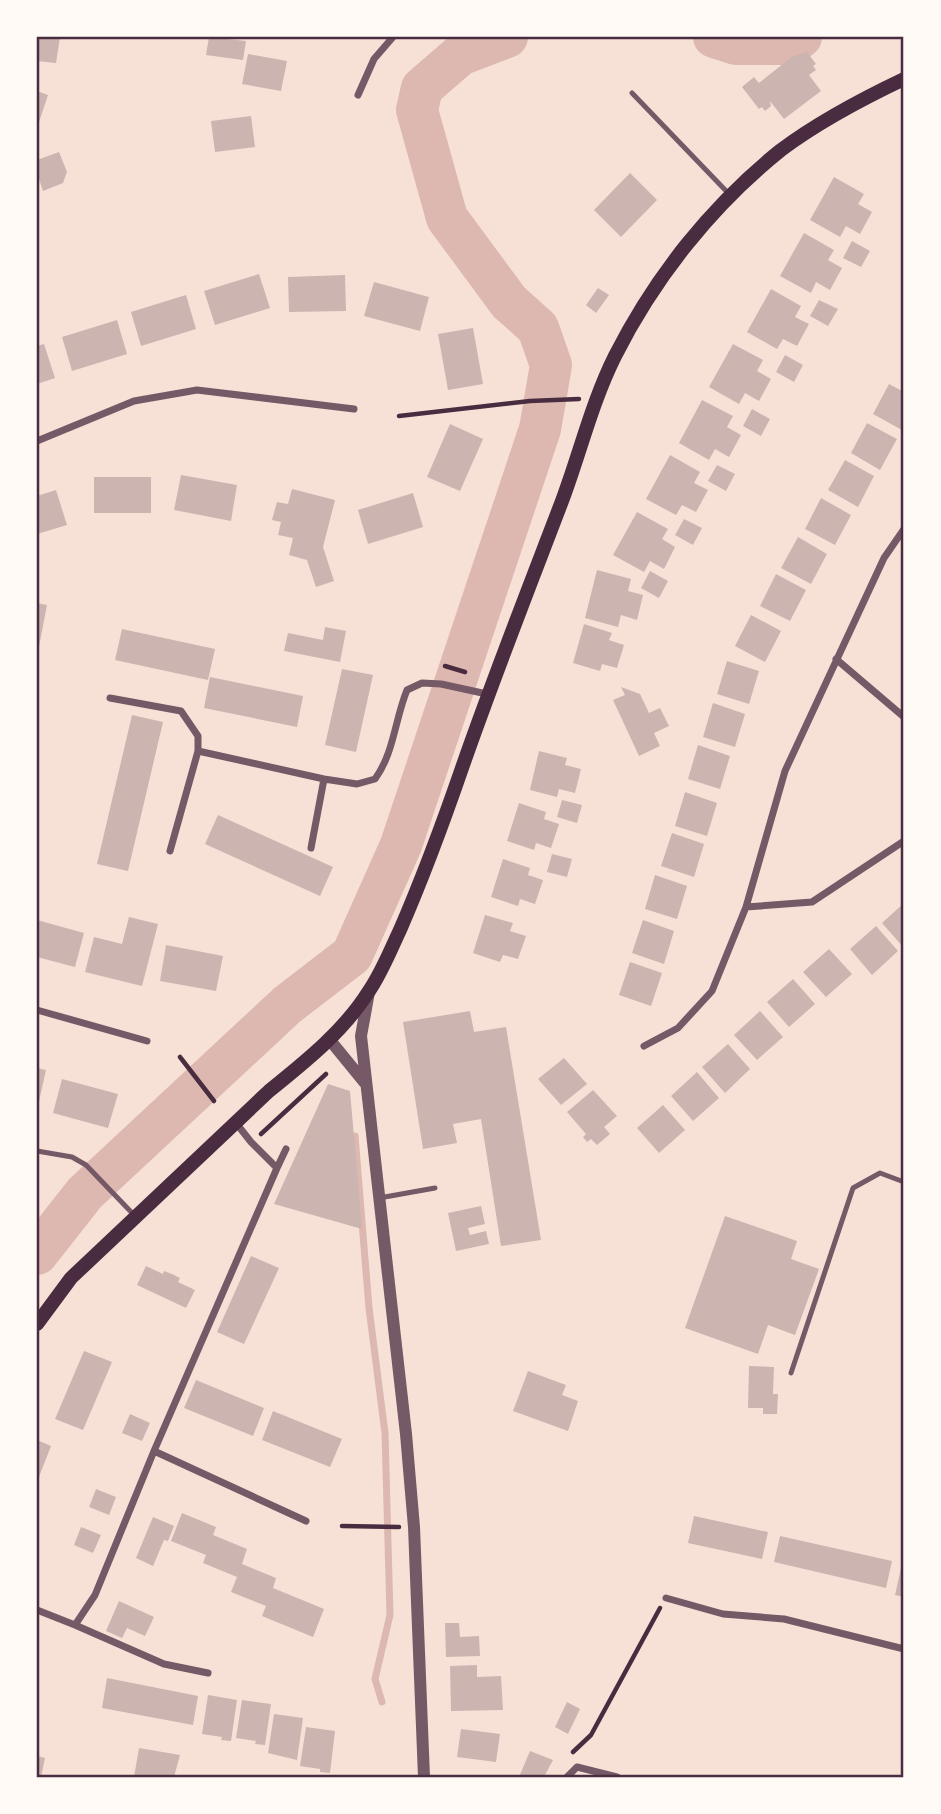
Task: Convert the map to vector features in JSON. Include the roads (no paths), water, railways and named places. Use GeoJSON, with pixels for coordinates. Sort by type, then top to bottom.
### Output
{"type":"FeatureCollection","features":[{"type":"Feature","properties":{"kind":"main road"},"geometry":{"type":"LineString","coordinates":[[37,1324],[71,1278],[135,1216],[330,1039],[369,991],[417,892],[487,694],[566,491],[597,398],[615,356],[644,306],[685,246],[730,195],[782,149],[866,97],[904,79]]}},
{"type":"Feature","properties":{"kind":"street"},"geometry":{"type":"LineString","coordinates":[[358,95],[374,59],[393,37]]}},
{"type":"Feature","properties":{"kind":"street"},"geometry":{"type":"LineString","coordinates":[[37,441],[134,401],[197,390],[354,409]]}},
{"type":"Feature","properties":{"kind":"street"},"geometry":{"type":"LineString","coordinates":[[645,1046],[678,1028],[712,991],[746,907],[785,771],[884,558],[904,529]]}},
{"type":"Feature","properties":{"kind":"street"},"geometry":{"type":"LineString","coordinates":[[836,659],[904,716]]}},
{"type":"Feature","properties":{"kind":"street"},"geometry":{"type":"LineString","coordinates":[[198,751],[357,784],[375,779],[386,764],[398,710],[407,690],[422,683],[441,684],[487,694]]}},
{"type":"Feature","properties":{"kind":"street"},"geometry":{"type":"LineString","coordinates":[[110,698],[181,711],[198,736],[198,751],[170,851]]}},
{"type":"Feature","properties":{"kind":"street"},"geometry":{"type":"LineString","coordinates":[[311,848],[324,779]]}},
{"type":"Feature","properties":{"kind":"street"},"geometry":{"type":"LineString","coordinates":[[746,907],[811,902],[904,841]]}},
{"type":"Feature","properties":{"kind":"street"},"geometry":{"type":"LineString","coordinates":[[369,991],[361,1036],[414,1527],[424,1777]]}},
{"type":"Feature","properties":{"kind":"street"},"geometry":{"type":"LineString","coordinates":[[37,1010],[147,1041]]}},
{"type":"Feature","properties":{"kind":"street"},"geometry":{"type":"LineString","coordinates":[[330,1039],[365,1083]]}},
{"type":"Feature","properties":{"kind":"street"},"geometry":{"type":"LineString","coordinates":[[236,1123],[277,1168]]}},
{"type":"Feature","properties":{"kind":"street"},"geometry":{"type":"LineString","coordinates":[[75,1625],[95,1595],[154,1451],[286,1149]]}},
{"type":"Feature","properties":{"kind":"street"},"geometry":{"type":"LineString","coordinates":[[154,1451],[306,1521]]}},
{"type":"Feature","properties":{"kind":"street"},"geometry":{"type":"LineString","coordinates":[[666,1598],[723,1614],[784,1619],[904,1649]]}},
{"type":"Feature","properties":{"kind":"street"},"geometry":{"type":"LineString","coordinates":[[37,1610],[164,1664],[208,1673]]}},
{"type":"Feature","properties":{"kind":"street"},"geometry":{"type":"LineString","coordinates":[[567,1777],[577,1768],[617,1777]]}},
{"type":"Feature","properties":{"kind":"lane"},"geometry":{"type":"LineString","coordinates":[[632,93],[730,195]]}},
{"type":"Feature","properties":{"kind":"lane"},"geometry":{"type":"LineString","coordinates":[[37,1151],[72,1157],[90,1170],[135,1216]]}},
{"type":"Feature","properties":{"kind":"lane"},"geometry":{"type":"LineString","coordinates":[[791,1373],[853,1188],[880,1173],[904,1182]]}},
{"type":"Feature","properties":{"kind":"lane"},"geometry":{"type":"LineString","coordinates":[[379,1198],[435,1188]]}},
{"type":"Feature","properties":{"kind":"waterway"},"geometry":{"type":"LineString","coordinates":[[37,1254],[85,1193],[287,1005],[352,955],[401,845],[540,429],[551,365],[538,328],[509,302],[447,218],[417,110],[422,88],[460,55],[507,37]]}},
{"type":"Feature","properties":{"kind":"waterway"},"geometry":{"type":"LineString","coordinates":[[714,37],[736,44],[792,44],[801,37]]}},
{"type":"Feature","properties":{"kind":"waterway"},"geometry":{"type":"LineString","coordinates":[[355,1136],[369,1308],[385,1433],[390,1615],[375,1679],[382,1702]]}}]}
